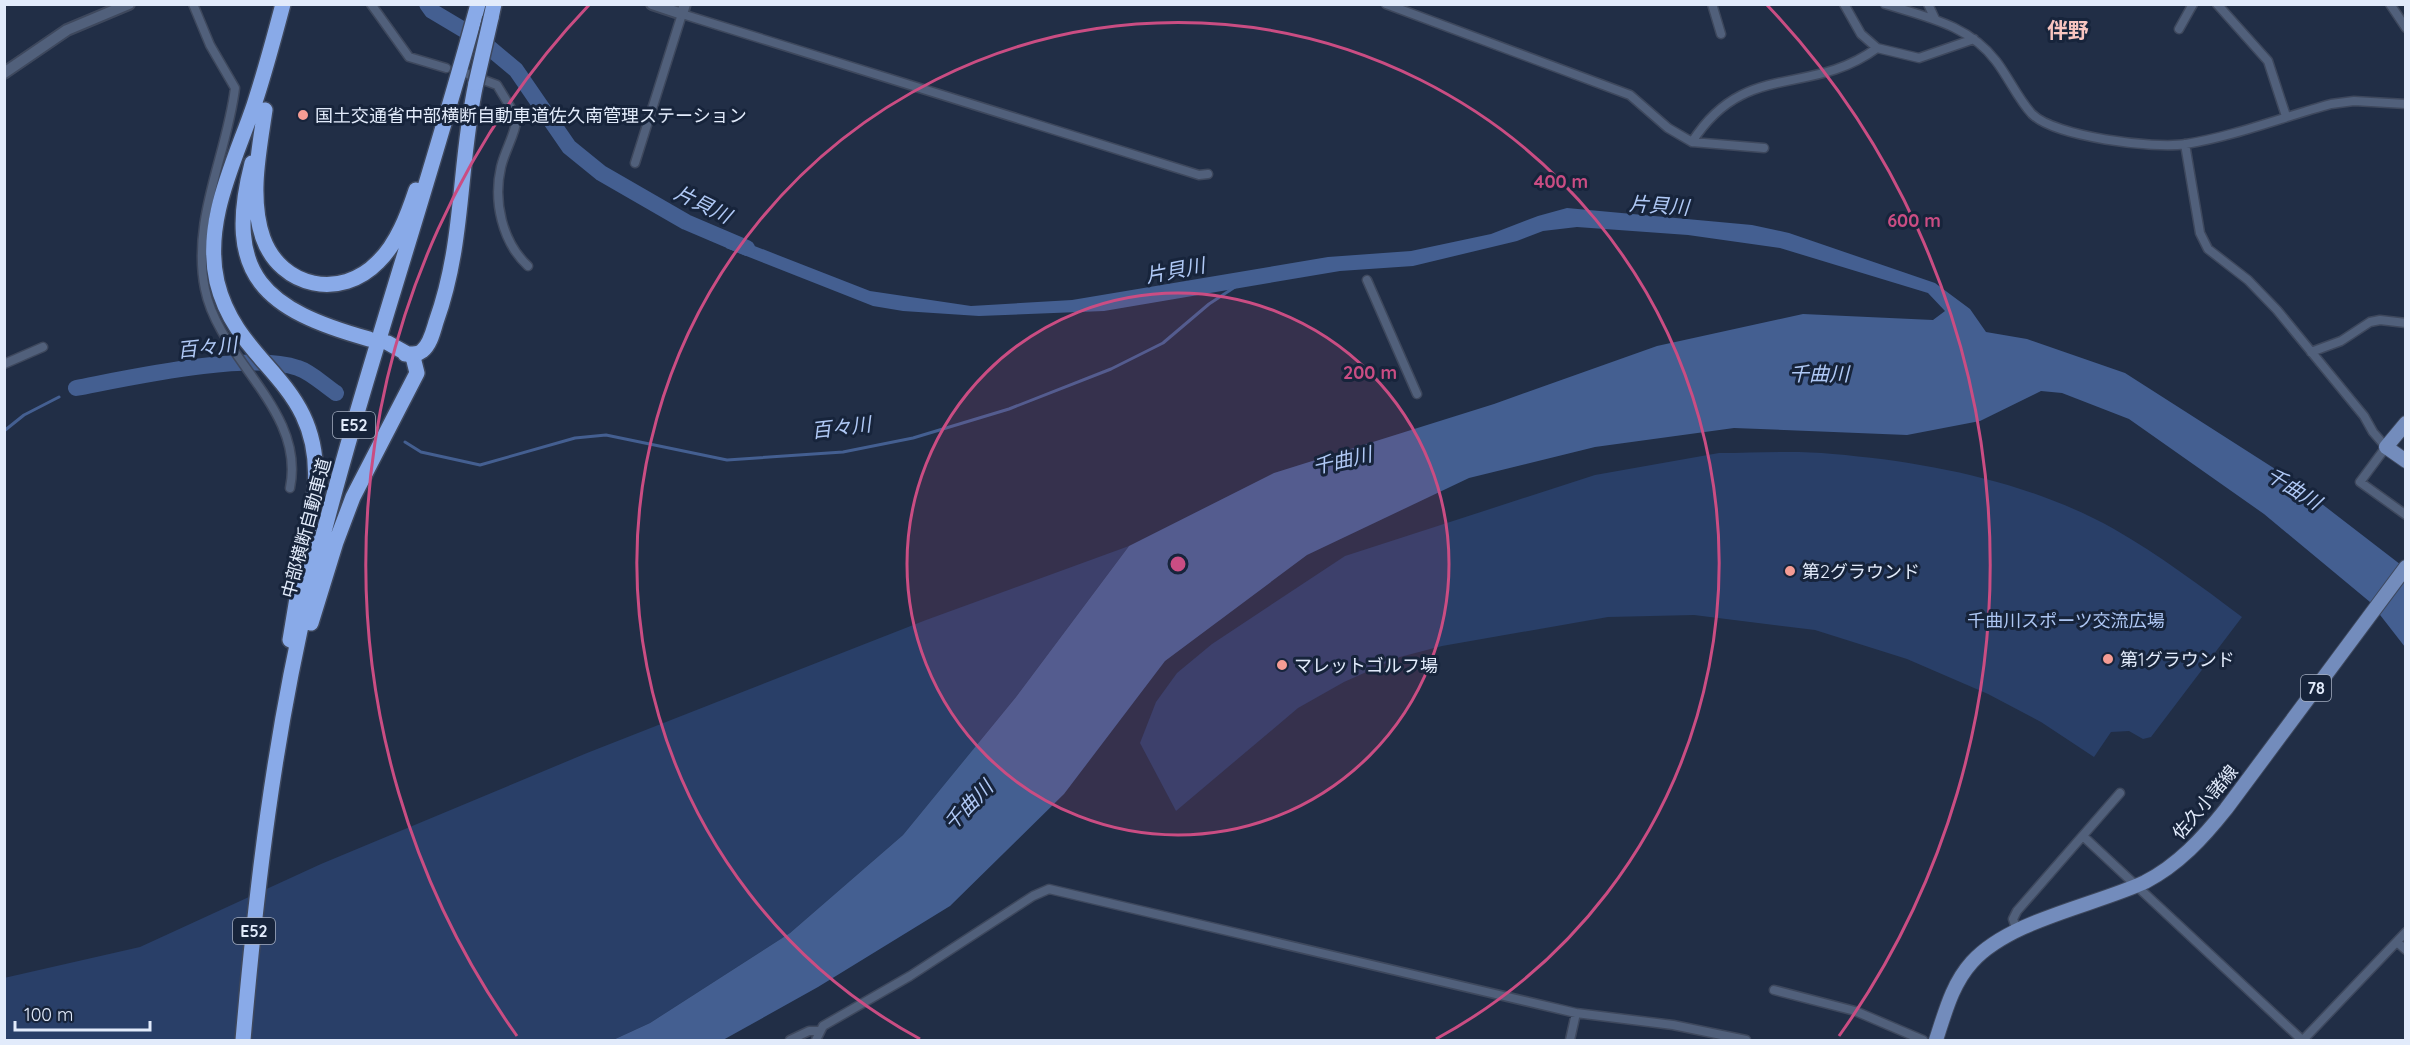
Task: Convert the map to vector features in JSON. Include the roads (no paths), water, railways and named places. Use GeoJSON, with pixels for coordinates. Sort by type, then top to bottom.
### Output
{"type":"FeatureCollection","features":[{"type":"Feature","properties":{"kind":"highway"},"geometry":{"type":"LineString","coordinates":[[284,4],[234,207],[234,241],[240,261],[253,286],[276,310],[306,327],[368,342]]}},
{"type":"Feature","properties":{"kind":"highway","name":"中部横断自動車道"},"geometry":{"type":"LineString","coordinates":[[243,1041],[268,822],[284,715],[323,537],[460,71],[475,5]]}},
{"type":"Feature","properties":{"kind":"highway"},"geometry":{"type":"LineString","coordinates":[[259,108],[257,193],[259,222],[267,248],[280,267],[304,281],[316,285],[346,283],[368,271],[379,261],[404,220],[460,71],[493,11]]}},
{"type":"Feature","properties":{"kind":"highway"},"geometry":{"type":"LineString","coordinates":[[386,347],[411,354],[421,352],[427,346],[453,265],[466,138],[460,71]]}},
{"type":"Feature","properties":{"kind":"highway"},"geometry":{"type":"LineString","coordinates":[[259,108],[222,197],[215,231],[214,255],[217,282],[225,305],[240,331],[295,398],[307,420],[314,445],[317,472],[292,624],[284,715]]}},
{"type":"Feature","properties":{"kind":"highway"},"geometry":{"type":"LineString","coordinates":[[284,715],[336,542],[353,497],[417,373],[416,362],[411,354]]}},
{"type":"Feature","properties":{"kind":"main road"},"geometry":{"type":"LineString","coordinates":[[2406,423],[2386,447],[2406,461]]}},
{"type":"Feature","properties":{"kind":"main road","name":"佐久小諸線"},"geometry":{"type":"LineString","coordinates":[[1936,1041],[1949,1001],[1967,968],[1989,947],[2017,931],[2137,885],[2167,869],[2185,854],[2226,809],[2406,567]]}},
{"type":"Feature","properties":{"kind":"street"},"geometry":{"type":"LineString","coordinates":[[4,73],[67,30],[129,4]]}},
{"type":"Feature","properties":{"kind":"street"},"geometry":{"type":"LineString","coordinates":[[193,4],[210,45],[235,88],[205,216],[201,247],[202,273],[207,302],[218,328],[280,421],[286,434],[292,465],[290,488]]}},
{"type":"Feature","properties":{"kind":"street"},"geometry":{"type":"LineString","coordinates":[[371,4],[409,57],[460,71],[497,85],[517,118],[499,180],[499,207],[506,233],[528,266]]}},
{"type":"Feature","properties":{"kind":"street"},"geometry":{"type":"LineString","coordinates":[[652,4],[683,9],[1199,175],[1208,174]]}},
{"type":"Feature","properties":{"kind":"street"},"geometry":{"type":"LineString","coordinates":[[1386,4],[1630,94],[1668,128],[1692,141],[1764,148]]}},
{"type":"Feature","properties":{"kind":"street"},"geometry":{"type":"LineString","coordinates":[[1712,4],[1721,34]]}},
{"type":"Feature","properties":{"kind":"street"},"geometry":{"type":"LineString","coordinates":[[1844,4],[1861,34],[1878,48],[1919,58],[1974,39]]}},
{"type":"Feature","properties":{"kind":"street"},"geometry":{"type":"LineString","coordinates":[[1885,4],[1935,20],[1974,39],[1996,62],[2031,113],[2046,124],[2067,132],[2109,140],[2185,144],[2346,102],[2406,104]]}},
{"type":"Feature","properties":{"kind":"street"},"geometry":{"type":"LineString","coordinates":[[1928,4],[1935,20]]}},
{"type":"Feature","properties":{"kind":"street"},"geometry":{"type":"LineString","coordinates":[[2180,29],[2193,4]]}},
{"type":"Feature","properties":{"kind":"street"},"geometry":{"type":"LineString","coordinates":[[2217,4],[2268,61],[2286,116]]}},
{"type":"Feature","properties":{"kind":"street"},"geometry":{"type":"LineString","coordinates":[[2390,4],[2406,28]]}},
{"type":"Feature","properties":{"kind":"street"},"geometry":{"type":"LineString","coordinates":[[635,163],[683,9]]}},
{"type":"Feature","properties":{"kind":"street"},"geometry":{"type":"LineString","coordinates":[[1692,141],[1710,117],[1733,98],[1772,84],[1811,78],[1839,69],[1864,58],[1878,48]]}},
{"type":"Feature","properties":{"kind":"street"},"geometry":{"type":"LineString","coordinates":[[2185,144],[2200,233],[2205,245],[2259,291],[2364,416],[2373,432],[2386,447],[2360,482],[2406,515]]}},
{"type":"Feature","properties":{"kind":"street"},"geometry":{"type":"LineString","coordinates":[[1367,280],[1417,394]]}},
{"type":"Feature","properties":{"kind":"street"},"geometry":{"type":"LineString","coordinates":[[2311,352],[2342,341],[2370,322],[2380,320],[2406,323]]}},
{"type":"Feature","properties":{"kind":"street"},"geometry":{"type":"LineString","coordinates":[[4,364],[43,347]]}},
{"type":"Feature","properties":{"kind":"street"},"geometry":{"type":"LineString","coordinates":[[2017,931],[2013,919],[2017,911],[2084,837],[2120,793]]}},
{"type":"Feature","properties":{"kind":"street"},"geometry":{"type":"LineString","coordinates":[[2084,837],[2303,1041],[2406,932]]}},
{"type":"Feature","properties":{"kind":"street"},"geometry":{"type":"LineString","coordinates":[[790,1041],[809,1031],[819,1031],[910,976],[1033,896],[1049,890],[1576,1013],[1673,1025],[1746,1041]]}},
{"type":"Feature","properties":{"kind":"street"},"geometry":{"type":"LineString","coordinates":[[2397,942],[2406,950]]}},
{"type":"Feature","properties":{"kind":"street"},"geometry":{"type":"LineString","coordinates":[[1774,990],[1855,1011],[1923,1041]]}},
{"type":"Feature","properties":{"kind":"street"},"geometry":{"type":"LineString","coordinates":[[1570,1041],[1576,1013]]}},
{"type":"Feature","properties":{"kind":"street"},"geometry":{"type":"LineString","coordinates":[[816,1041],[819,1031]]}},
{"type":"Feature","properties":{"kind":"water","name":"千曲川"},"geometry":{"type":"Polygon","coordinates":[[[1567,208],[1752,225],[1789,233],[1935,283],[1970,309],[1986,332],[2027,339],[2125,373],[2283,474],[2405,568],[2405,647],[2370,602],[2264,514],[2129,419],[2062,393],[2041,391],[1980,421],[1907,435],[1734,428],[1595,447],[1469,478],[1307,555],[1165,661],[1064,794],[950,906],[818,987],[723,1040],[613,1040],[650,1023],[790,933],[903,835],[1016,697],[1129,546],[1274,473],[1494,404],[1657,346],[1803,314],[1933,320],[1945,311],[1928,293],[1780,248],[1688,235],[1577,227],[1543,231],[1517,241],[1413,266],[1340,271],[1104,311],[979,316],[903,311],[873,306],[726,248],[729,236],[870,291],[971,306],[1072,300],[1328,257],[1411,251],[1491,234],[1538,216],[1567,208]]]}},
{"type":"Feature","properties":{"kind":"waterway","name":"片貝川"},"geometry":{"type":"LineString","coordinates":[[427,4],[432,11],[479,39],[516,70],[569,147],[601,173],[686,222],[747,248]]}},
{"type":"Feature","properties":{"kind":"waterway","name":"百々川"},"geometry":{"type":"LineString","coordinates":[[405,442],[421,452],[480,465],[575,438],[606,435],[727,460],[843,452],[913,438],[1009,409],[1111,369],[1163,343],[1209,304],[1238,285]]}},
{"type":"Feature","properties":{"kind":"waterway","name":"百々川"},"geometry":{"type":"LineString","coordinates":[[76,388],[188,368],[250,363],[277,364],[298,368],[336,393]]}},
{"type":"Feature","properties":{"kind":"waterway"},"geometry":{"type":"LineString","coordinates":[[4,431],[24,415],[59,397]]}},
{"type":"Feature","properties":{"kind":"place","name":"国土交通省中部横断自動車道佐久南管理ステーション"},"geometry":{"type":"Point","coordinates":[303,115]}},
{"type":"Feature","properties":{"kind":"place","name":"第2グラウンド"},"geometry":{"type":"Point","coordinates":[1790,571]}},
{"type":"Feature","properties":{"kind":"place","name":"第1グラウンド"},"geometry":{"type":"Point","coordinates":[2108,659]}},
{"type":"Feature","properties":{"kind":"place","name":"マレットゴルフ場"},"geometry":{"type":"Point","coordinates":[1282,665]}},
{"type":"Feature","properties":{"kind":"district","name":"伴野"},"geometry":{"type":"Point","coordinates":[2068,30]}},
{"type":"Feature","properties":{"kind":"park label","name":"千曲川スポーツ交流広場"},"geometry":{"type":"Point","coordinates":[2066,620]}}]}
